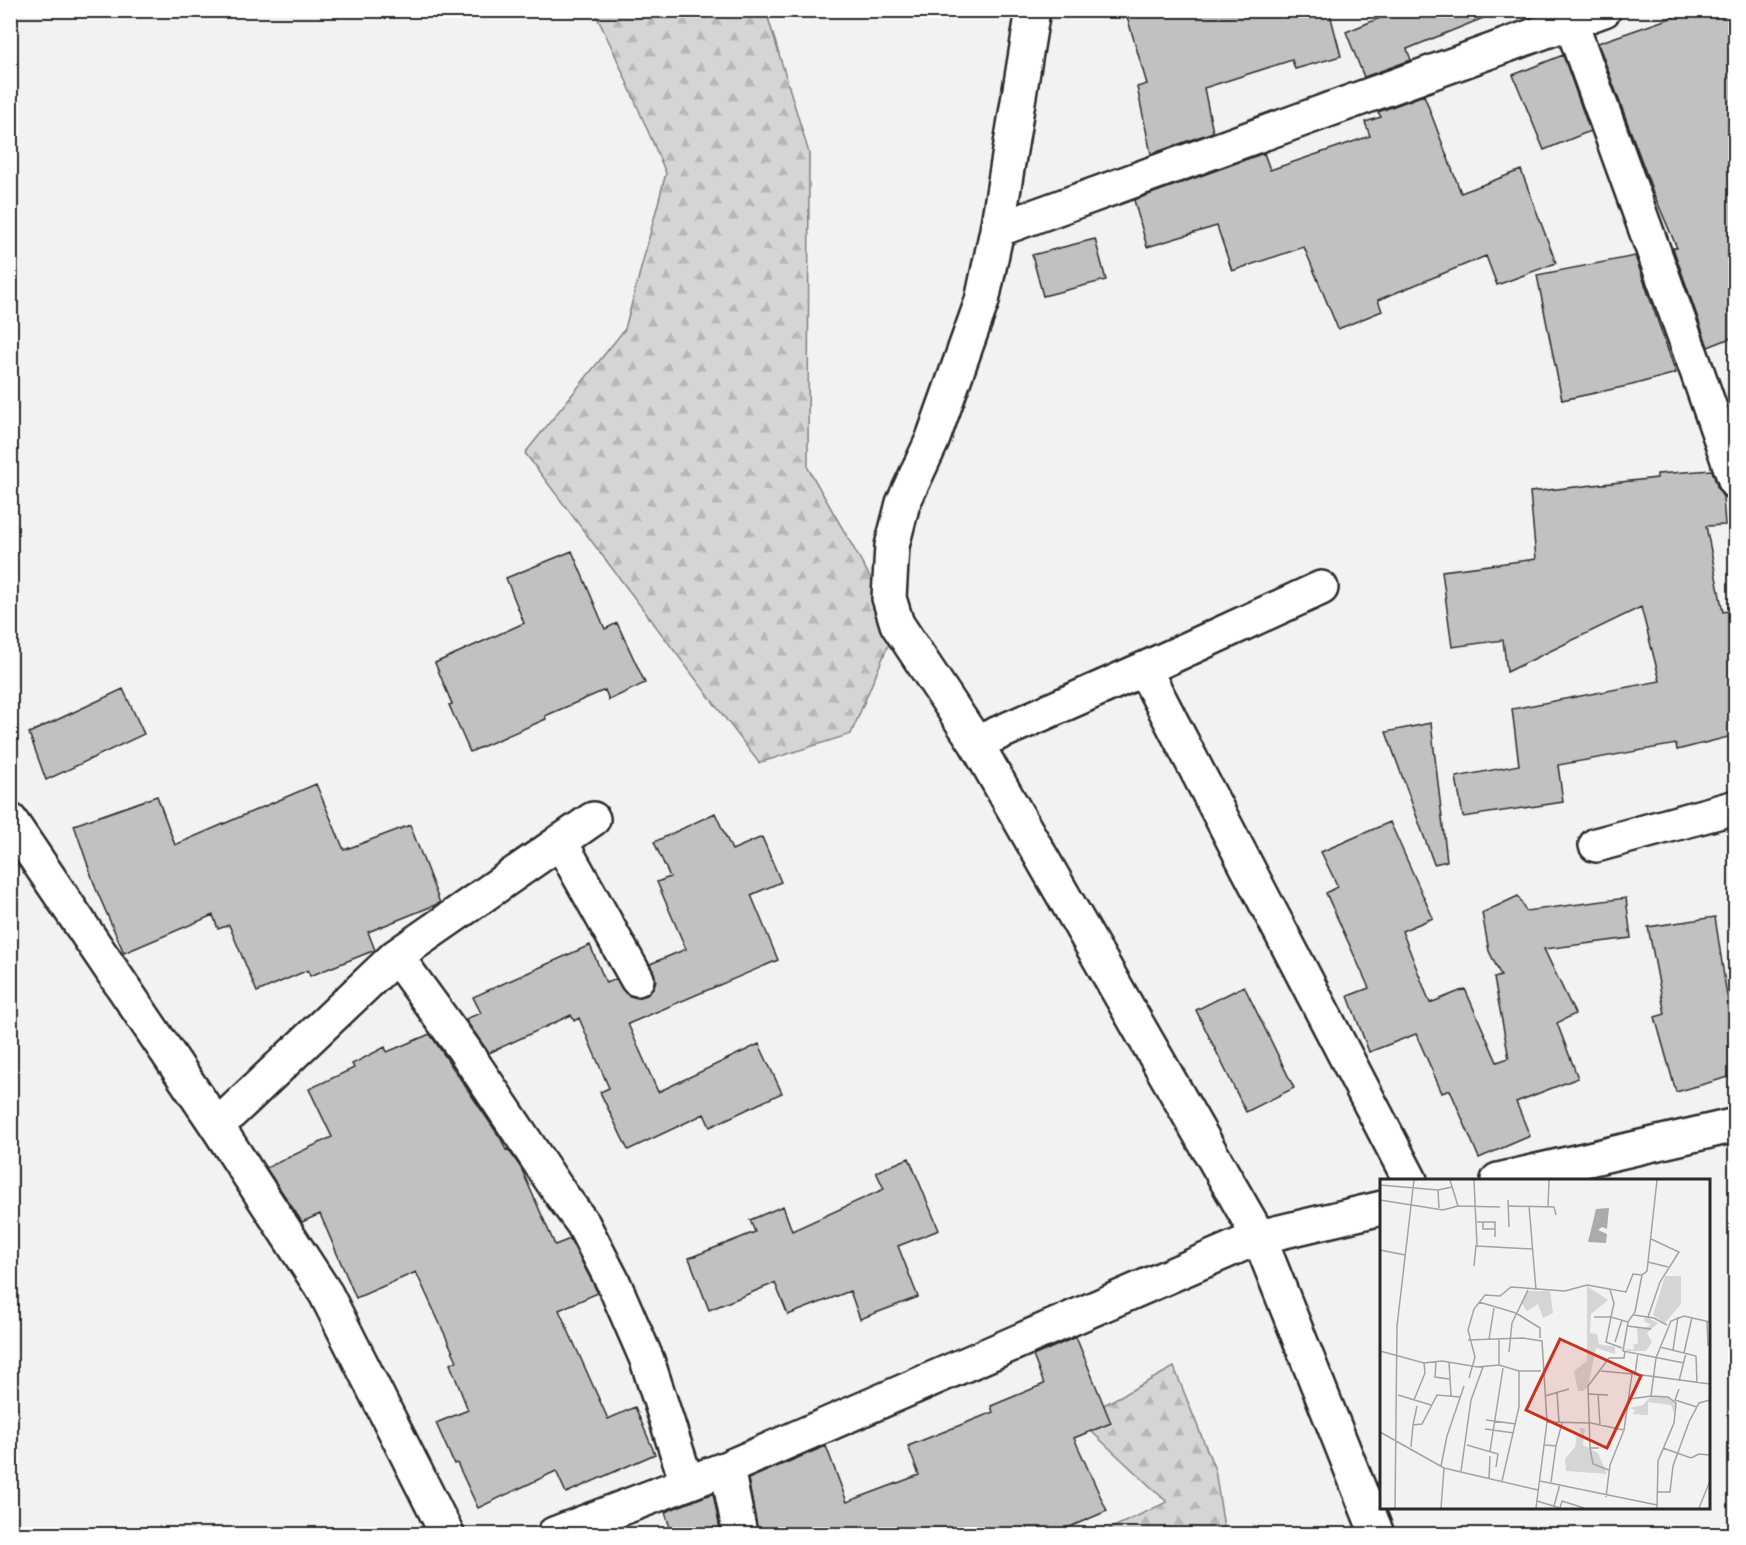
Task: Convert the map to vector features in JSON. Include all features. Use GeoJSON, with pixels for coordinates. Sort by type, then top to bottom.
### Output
{"type":"FeatureCollection","features":[{"type":"Feature","properties":{"kind":"street"},"geometry":{"type":"LineString","coordinates":[[1033,10],[997,230],[982,301],[932,441],[903,503],[892,546],[889,598],[897,624],[975,742],[1259,1237],[1377,1534]]}},
{"type":"Feature","properties":{"kind":"street"},"geometry":{"type":"LineString","coordinates":[[997,230],[1604,10]]}},
{"type":"Feature","properties":{"kind":"street"},"geometry":{"type":"LineString","coordinates":[[1571,23],[1736,483]]}},
{"type":"Feature","properties":{"kind":"street"},"geometry":{"type":"LineString","coordinates":[[975,742],[1144,669],[1321,588]]}},
{"type":"Feature","properties":{"kind":"street"},"geometry":{"type":"LineString","coordinates":[[1144,669],[1409,1179]]}},
{"type":"Feature","properties":{"kind":"street"},"geometry":{"type":"LineString","coordinates":[[1596,844],[1736,807]]}},
{"type":"Feature","properties":{"kind":"street"},"geometry":{"type":"LineString","coordinates":[[217,1126],[396,956],[593,819]]}},
{"type":"Feature","properties":{"kind":"street"},"geometry":{"type":"LineString","coordinates":[[10,820],[217,1126],[326,1294],[447,1534]]}},
{"type":"Feature","properties":{"kind":"street"},"geometry":{"type":"LineString","coordinates":[[560,841],[637,979]]}},
{"type":"Feature","properties":{"kind":"street"},"geometry":{"type":"LineString","coordinates":[[396,956],[463,1048],[583,1224],[614,1284],[647,1360],[687,1483]]}},
{"type":"Feature","properties":{"kind":"street"},"geometry":{"type":"LineString","coordinates":[[1502,1179],[1736,1125]]}},
{"type":"Feature","properties":{"kind":"street"},"geometry":{"type":"LineString","coordinates":[[554,1534],[727,1468],[1259,1237],[1380,1208]]}},
{"type":"Feature","properties":{"kind":"street"},"geometry":{"type":"LineString","coordinates":[[727,1468],[740,1534]]}},
{"type":"Feature","properties":{"kind":"green space"},"geometry":{"type":"Polygon","coordinates":[[[594,11],[766,11],[809,153],[808,468],[897,624],[851,734],[759,763],[525,453],[625,329],[666,173],[594,11]]]}},
{"type":"Feature","properties":{"kind":"green space"},"geometry":{"type":"Polygon","coordinates":[[[1174,1367],[1215,1470],[1225,1534],[1099,1534],[1167,1502],[1078,1419],[1174,1367]]]}},
{"type":"Feature","properties":{"kind":"building"},"geometry":{"type":"Polygon","coordinates":[[[1125,10],[1329,10],[1341,56],[1295,69],[1292,60],[1204,88],[1213,132],[1151,154],[1137,87],[1147,84],[1125,10]]]}},
{"type":"Feature","properties":{"kind":"building"},"geometry":{"type":"Polygon","coordinates":[[[1399,10],[1498,10],[1498,12],[1407,49],[1411,60],[1364,77],[1346,32],[1399,10]]]}},
{"type":"Feature","properties":{"kind":"building"},"geometry":{"type":"Polygon","coordinates":[[[1694,10],[1736,10],[1736,336],[1708,347],[1673,248],[1677,248],[1653,192],[1598,43],[1694,10]]]}},
{"type":"Feature","properties":{"kind":"building"},"geometry":{"type":"Polygon","coordinates":[[[1563,55],[1590,131],[1544,150],[1513,75],[1563,55]]]}},
{"type":"Feature","properties":{"kind":"building"},"geometry":{"type":"Polygon","coordinates":[[[1424,95],[1461,193],[1521,170],[1556,263],[1497,285],[1486,256],[1378,300],[1382,311],[1338,329],[1304,247],[1232,271],[1217,226],[1147,247],[1134,200],[1264,153],[1270,170],[1370,136],[1365,122],[1381,117],[1378,112],[1424,95]]]}},
{"type":"Feature","properties":{"kind":"building"},"geometry":{"type":"Polygon","coordinates":[[[1095,239],[1106,280],[1043,296],[1032,255],[1095,239]]]}},
{"type":"Feature","properties":{"kind":"building"},"geometry":{"type":"Polygon","coordinates":[[[1635,256],[1676,373],[1562,400],[1537,275],[1635,256]]]}},
{"type":"Feature","properties":{"kind":"building"},"geometry":{"type":"Polygon","coordinates":[[[1712,470],[1723,497],[1725,525],[1706,526],[1723,612],[1735,610],[1736,735],[1677,750],[1676,744],[1558,765],[1563,802],[1463,817],[1456,777],[1519,765],[1512,709],[1660,681],[1641,607],[1507,672],[1503,640],[1452,647],[1442,571],[1536,559],[1530,492],[1657,478],[1657,474],[1712,470]]]}},
{"type":"Feature","properties":{"kind":"building"},"geometry":{"type":"Polygon","coordinates":[[[572,551],[605,629],[617,623],[645,683],[609,700],[605,690],[470,752],[449,705],[452,704],[435,663],[524,623],[506,578],[572,551]]]}},
{"type":"Feature","properties":{"kind":"building"},"geometry":{"type":"Polygon","coordinates":[[[123,689],[144,734],[46,780],[29,733],[123,689]]]}},
{"type":"Feature","properties":{"kind":"building"},"geometry":{"type":"Polygon","coordinates":[[[1431,723],[1447,861],[1434,864],[1386,732],[1431,723]]]}},
{"type":"Feature","properties":{"kind":"building"},"geometry":{"type":"Polygon","coordinates":[[[316,784],[344,850],[410,825],[440,903],[368,932],[375,950],[310,976],[308,970],[257,992],[229,925],[218,929],[213,915],[124,953],[96,889],[74,825],[157,796],[175,845],[316,784]]]}},
{"type":"Feature","properties":{"kind":"building"},"geometry":{"type":"Polygon","coordinates":[[[715,813],[732,850],[762,837],[781,882],[751,895],[778,960],[628,1024],[658,1092],[759,1044],[782,1093],[710,1127],[704,1114],[628,1150],[600,1092],[609,1088],[579,1018],[574,1021],[571,1015],[489,1053],[465,1019],[481,1013],[473,997],[590,945],[606,983],[616,979],[628,995],[637,998],[647,995],[653,989],[656,980],[650,964],[686,949],[657,882],[670,877],[654,842],[715,813]]]}},
{"type":"Feature","properties":{"kind":"building"},"geometry":{"type":"Polygon","coordinates":[[[1390,822],[1433,918],[1402,931],[1430,1003],[1465,989],[1497,1062],[1509,1058],[1494,978],[1501,976],[1489,951],[1482,913],[1518,896],[1526,911],[1626,898],[1631,938],[1544,949],[1575,1014],[1557,1023],[1578,1078],[1516,1102],[1530,1136],[1479,1158],[1450,1090],[1442,1093],[1416,1034],[1369,1052],[1348,996],[1369,988],[1326,893],[1338,887],[1321,852],[1390,822]]]}},
{"type":"Feature","properties":{"kind":"building"},"geometry":{"type":"Polygon","coordinates":[[[1715,917],[1730,1016],[1736,1015],[1736,1075],[1676,1092],[1655,1017],[1665,1014],[1648,927],[1715,917]]]}},
{"type":"Feature","properties":{"kind":"building"},"geometry":{"type":"Polygon","coordinates":[[[1244,986],[1294,1088],[1246,1112],[1196,1010],[1244,986]]]}},
{"type":"Feature","properties":{"kind":"building"},"geometry":{"type":"Polygon","coordinates":[[[430,1034],[501,1139],[506,1150],[508,1149],[521,1168],[555,1245],[570,1239],[598,1293],[559,1310],[608,1419],[635,1407],[655,1454],[566,1493],[556,1471],[478,1508],[457,1463],[454,1464],[436,1423],[468,1410],[450,1364],[457,1361],[416,1272],[356,1298],[320,1214],[302,1222],[266,1168],[332,1137],[309,1089],[354,1068],[352,1064],[385,1047],[387,1052],[430,1034]]]}},
{"type":"Feature","properties":{"kind":"building"},"geometry":{"type":"Polygon","coordinates":[[[909,1158],[939,1230],[898,1246],[918,1297],[860,1319],[850,1291],[788,1315],[775,1283],[709,1310],[689,1258],[755,1232],[750,1220],[783,1206],[792,1231],[884,1189],[876,1172],[909,1158]]]}},
{"type":"Feature","properties":{"kind":"building"},"geometry":{"type":"Polygon","coordinates":[[[1076,1337],[1111,1423],[1074,1438],[1107,1511],[1053,1534],[758,1534],[748,1479],[826,1446],[847,1502],[919,1475],[908,1446],[993,1412],[991,1406],[1044,1384],[1033,1356],[1076,1337]]]}},
{"type":"Feature","properties":{"kind":"building"},"geometry":{"type":"Polygon","coordinates":[[[713,1493],[721,1534],[672,1534],[665,1512],[713,1493]]]}}]}
